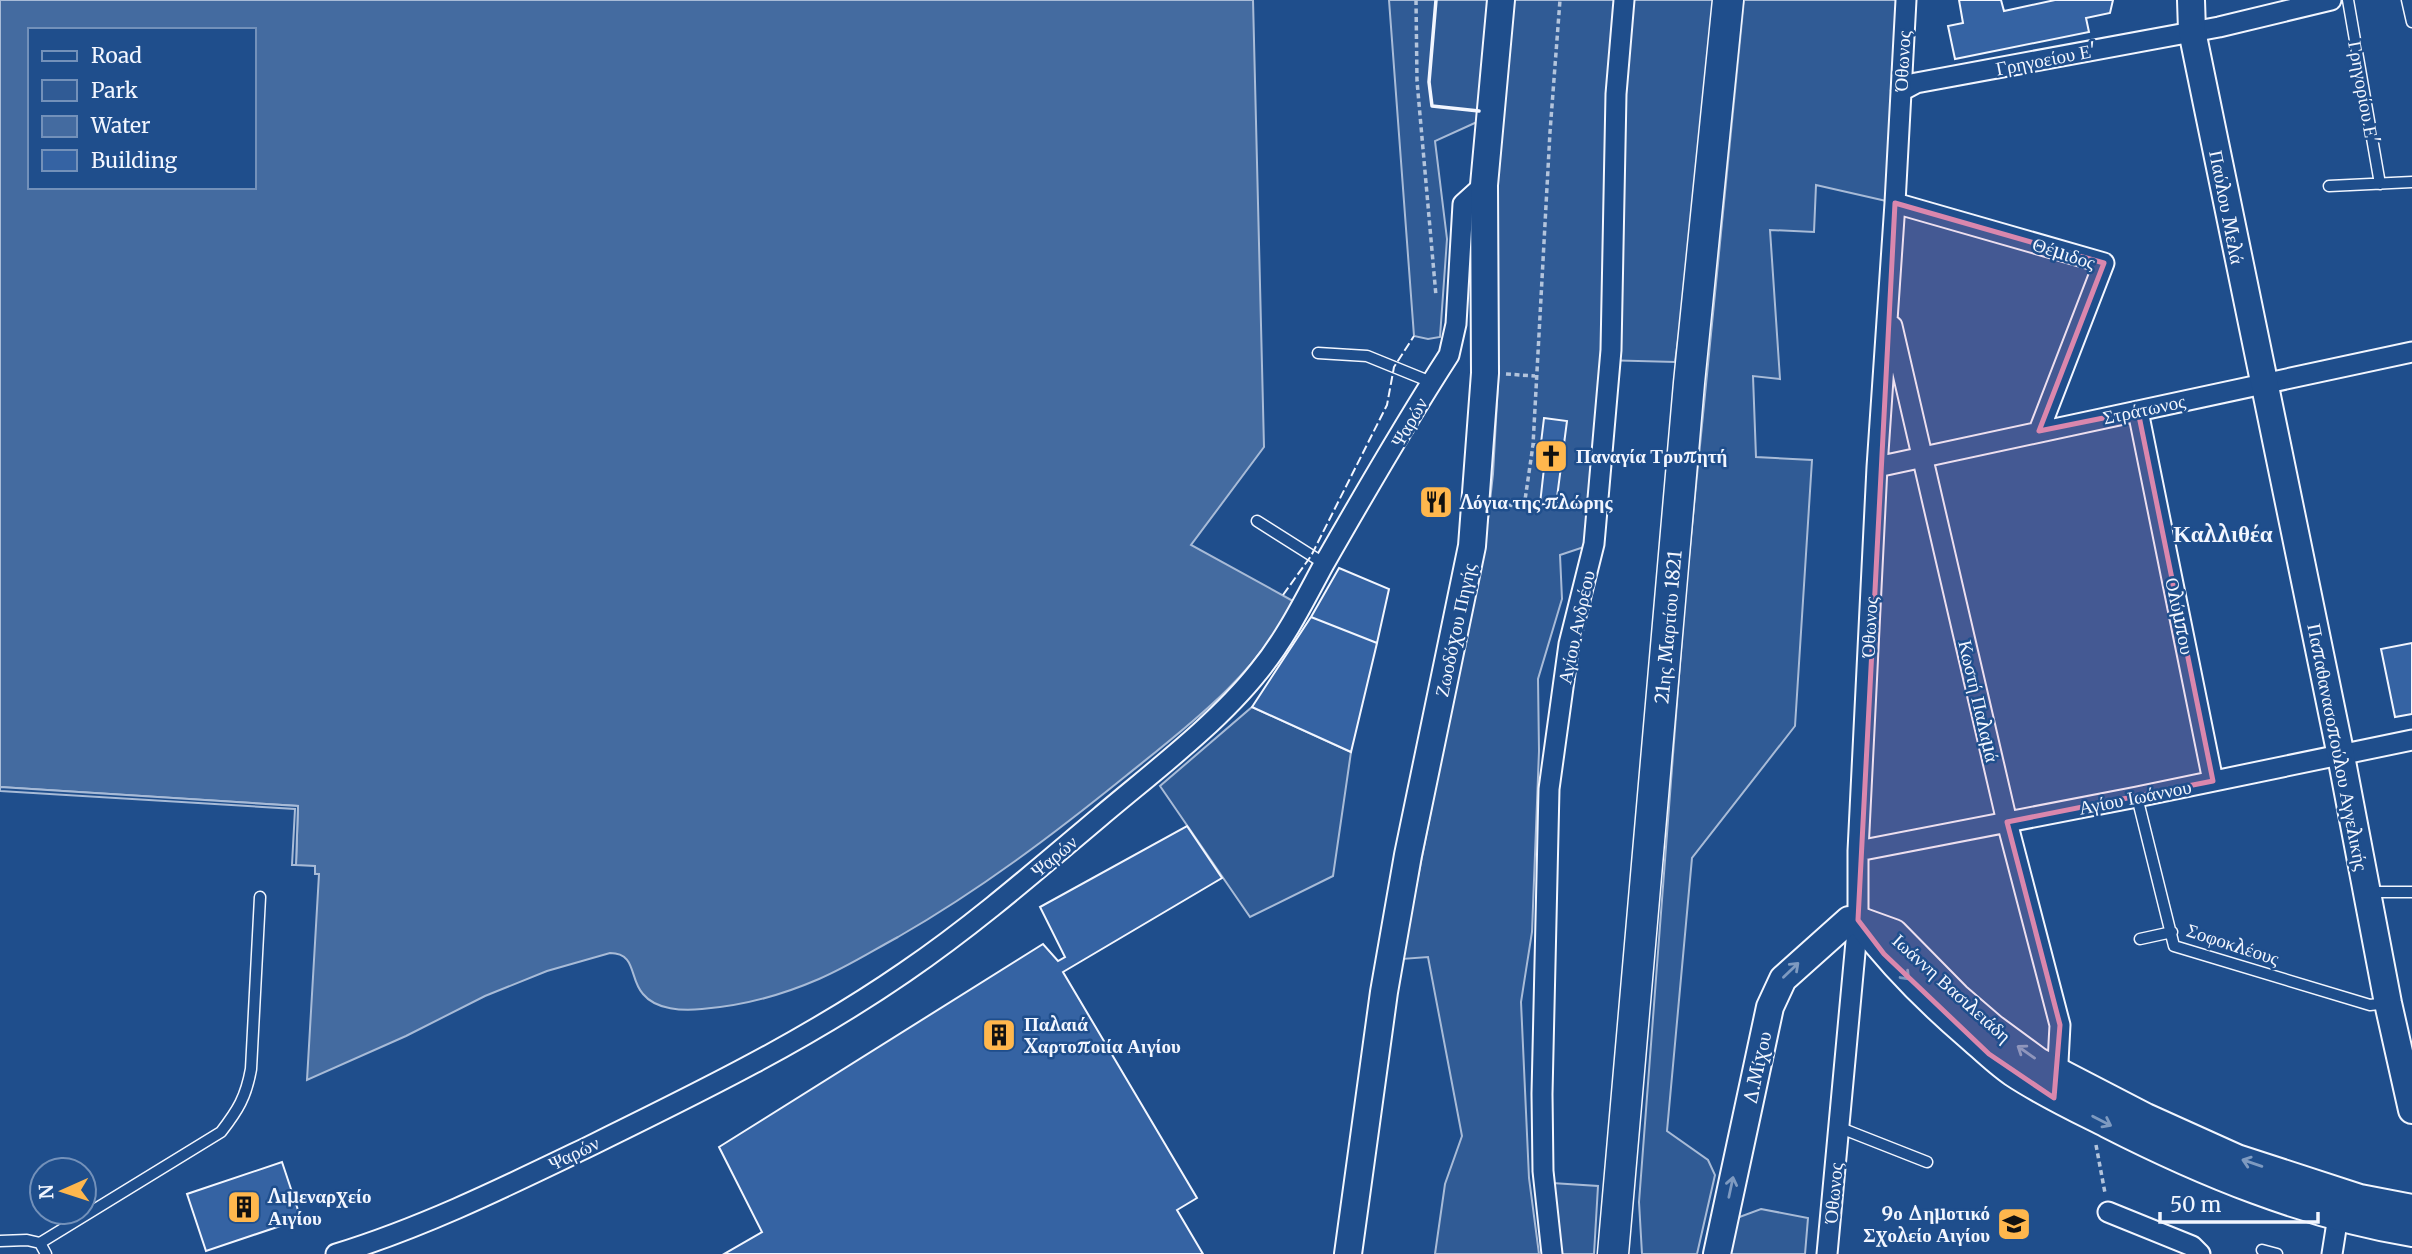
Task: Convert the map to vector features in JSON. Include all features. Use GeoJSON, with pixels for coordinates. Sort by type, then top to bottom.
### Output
{"type":"FeatureCollection","features":[{"type":"Feature","properties":{"kind":"main road","name":"21ης Μαρτίου 1821"},"geometry":{"type":"LineString","coordinates":[[1612,1254],[1689,383],[1728,0]]}},
{"type":"Feature","properties":{"kind":"street","name":"Ζωοδόχου Πηγής"},"geometry":{"type":"LineString","coordinates":[[1348,1254],[1384,992],[1408,855],[1472,545],[1485,373],[1484,184],[1501,0]]}},
{"type":"Feature","properties":{"kind":"street","name":"Αγίου Ανδρέου"},"geometry":{"type":"LineString","coordinates":[[1552,1254],[1543,1171],[1542,1094],[1549,789],[1569,644],[1594,544],[1611,350],[1616,94],[1624,0]]}},
{"type":"Feature","properties":{"kind":"street","name":"Όθωνος"},"geometry":{"type":"LineString","coordinates":[[1827,1254],[1858,920],[1858,851],[1877,467],[1906,0]]}},
{"type":"Feature","properties":{"kind":"street","name":"Παύλου Μελά"},"geometry":{"type":"LineString","coordinates":[[2191,0],[2192,31],[2263,384]]}},
{"type":"Feature","properties":{"kind":"street"},"geometry":{"type":"LineString","coordinates":[[2192,31],[2331,0]]}},
{"type":"Feature","properties":{"kind":"street","name":"Γρηγοείου Ε'"},"geometry":{"type":"LineString","coordinates":[[1901,91],[1916,83],[2192,31]]}},
{"type":"Feature","properties":{"kind":"street","name":"Ψαρών"},"geometry":{"type":"LineString","coordinates":[[336,1254],[397,1234],[467,1205],[741,1071],[906,972],[995,906],[1177,752],[1237,696],[1258,673],[1287,632],[1449,355],[1456,324],[1462,204],[1484,184]]}},
{"type":"Feature","properties":{"kind":"street","name":"Θέμιδος"},"geometry":{"type":"LineString","coordinates":[[1895,203],[2104,262],[2039,431]]}},
{"type":"Feature","properties":{"kind":"street","name":"Κωστή Παλαμά"},"geometry":{"type":"LineString","coordinates":[[1887,305],[2007,822],[2060,1026],[2054,1098]]}},
{"type":"Feature","properties":{"kind":"street","name":"Στράτωνος"},"geometry":{"type":"LineString","coordinates":[[1877,467],[2412,352]]}},
{"type":"Feature","properties":{"kind":"street","name":"Παπαθανασοπούλου Αγγελικής"},"geometry":{"type":"LineString","coordinates":[[2263,384],[2341,756],[2388,1003],[2403,1033],[2412,1110]]}},
{"type":"Feature","properties":{"kind":"street","name":"Ολύμπου"},"geometry":{"type":"LineString","coordinates":[[2137,411],[2213,781]]}},
{"type":"Feature","properties":{"kind":"street","name":"Αγίου Ιωάννου"},"geometry":{"type":"LineString","coordinates":[[1858,851],[2412,740]]}},
{"type":"Feature","properties":{"kind":"street","name":"Δ.Μίχου"},"geometry":{"type":"LineString","coordinates":[[1717,1254],[1770,1007],[1783,979],[1849,920],[1858,920]]}},
{"type":"Feature","properties":{"kind":"street","name":"Ιωάννη Βασιλειάδη"},"geometry":{"type":"LineString","coordinates":[[1858,920],[1894,933],[1957,997],[2038,1061],[2146,1117],[2237,1158],[2360,1198],[2412,1208]]}},
{"type":"Feature","properties":{"kind":"street","name":"Ιωάννη Βασιλειάδη"},"geometry":{"type":"LineString","coordinates":[[1858,920],[1884,954],[1944,1015],[2013,1073],[2054,1098],[2160,1151],[2238,1184],[2338,1216],[2412,1233]]}},
{"type":"Feature","properties":{"kind":"street"},"geometry":{"type":"LineString","coordinates":[[2108,1212],[2192,1247],[2200,1254]]}},
{"type":"Feature","properties":{"kind":"street"},"geometry":{"type":"LineString","coordinates":[[2332,1254],[2338,1216]]}},
{"type":"Feature","properties":{"kind":"lane","name":"Γρηγορίου Ε'"},"geometry":{"type":"LineString","coordinates":[[2348,0],[2380,184]]}},
{"type":"Feature","properties":{"kind":"lane"},"geometry":{"type":"LineString","coordinates":[[2407,0],[2412,22]]}},
{"type":"Feature","properties":{"kind":"lane"},"geometry":{"type":"LineString","coordinates":[[2329,186],[2412,182]]}},
{"type":"Feature","properties":{"kind":"lane"},"geometry":{"type":"LineString","coordinates":[[1318,353],[1367,356],[1432,382]]}},
{"type":"Feature","properties":{"kind":"lane"},"geometry":{"type":"LineString","coordinates":[[1257,521],[1325,564]]}},
{"type":"Feature","properties":{"kind":"lane","name":"Σοφοκλέους"},"geometry":{"type":"LineString","coordinates":[[2137,797],[2174,946],[2371,1004],[2388,1003]]}},
{"type":"Feature","properties":{"kind":"lane"},"geometry":{"type":"LineString","coordinates":[[2367,892],[2412,892]]}},
{"type":"Feature","properties":{"kind":"lane"},"geometry":{"type":"LineString","coordinates":[[0,1241],[27,1240],[40,1243],[221,1132],[237,1111],[246,1094],[251,1069],[260,897]]}},
{"type":"Feature","properties":{"kind":"lane"},"geometry":{"type":"LineString","coordinates":[[2140,939],[2172,932]]}},
{"type":"Feature","properties":{"kind":"lane"},"geometry":{"type":"LineString","coordinates":[[1838,1127],[1927,1163]]}},
{"type":"Feature","properties":{"kind":"lane"},"geometry":{"type":"LineString","coordinates":[[40,1243],[46,1254]]}},
{"type":"Feature","properties":{"kind":"lane"},"geometry":{"type":"LineString","coordinates":[[2262,1250],[2277,1254]]}},
{"type":"Feature","properties":{"kind":"path"},"geometry":{"type":"LineString","coordinates":[[1416,0],[1418,81],[1436,296]]}},
{"type":"Feature","properties":{"kind":"path"},"geometry":{"type":"LineString","coordinates":[[1524,507],[1533,445],[1560,0]]}},
{"type":"Feature","properties":{"kind":"path"},"geometry":{"type":"LineString","coordinates":[[1533,445],[1541,444]]}},
{"type":"Feature","properties":{"kind":"path"},"geometry":{"type":"LineString","coordinates":[[2090,1115],[2108,1212]]}},
{"type":"Feature","properties":{"kind":"highlighted area"},"geometry":{"type":"Polygon","coordinates":[[[1895,203],[2104,263],[2039,431],[2138,411],[2213,781],[2007,822],[2060,1025],[2054,1098],[1989,1054],[1884,954],[1858,920],[1895,203]]]}},
{"type":"Feature","properties":{"kind":"green space"},"geometry":{"type":"Polygon","coordinates":[[[1389,0],[1490,0],[1477,122],[1435,141],[1447,239],[1440,337],[1428,339],[1414,336],[1389,0]]]}},
{"type":"Feature","properties":{"kind":"green space"},"geometry":{"type":"Polygon","coordinates":[[[1511,0],[1726,0],[1675,362],[1601,360],[1584,547],[1560,555],[1562,599],[1538,679],[1539,751],[1532,932],[1521,1002],[1529,1178],[1539,1254],[1435,1254],[1445,1184],[1462,1136],[1428,957],[1402,959],[1488,519],[1499,366],[1495,364],[1495,190],[1511,0]]]}},
{"type":"Feature","properties":{"kind":"green space"},"geometry":{"type":"Polygon","coordinates":[[[1744,0],[1906,0],[1895,203],[1816,185],[1814,232],[1770,230],[1780,379],[1753,376],[1756,457],[1812,460],[1795,726],[1692,858],[1667,1131],[1708,1160],[1715,1175],[1697,1254],[1642,1254],[1639,1202],[1685,597],[1744,0]]]}},
{"type":"Feature","properties":{"kind":"green space"},"geometry":{"type":"Polygon","coordinates":[[[1252,707],[1351,752],[1333,876],[1250,917],[1160,786],[1252,707]]]}},
{"type":"Feature","properties":{"kind":"green space"},"geometry":{"type":"Polygon","coordinates":[[[1552,1183],[1598,1186],[1594,1254],[1559,1254],[1552,1183]]]}},
{"type":"Feature","properties":{"kind":"green space"},"geometry":{"type":"Polygon","coordinates":[[[1761,1209],[1808,1218],[1805,1254],[1726,1254],[1734,1219],[1761,1209]]]}},
{"type":"Feature","properties":{"kind":"water"},"geometry":{"type":"Polygon","coordinates":[[[0,0],[1253,0],[1264,447],[1191,545],[1293,601],[1261,652],[1197,718],[1100,797],[987,881],[928,919],[819,979],[762,999],[717,1008],[678,1009],[662,1006],[648,999],[639,988],[625,957],[610,953],[547,971],[485,996],[406,1036],[307,1080],[319,874],[315,874],[315,866],[296,865],[298,806],[0,787],[0,0]]]}},
{"type":"Feature","properties":{"kind":"pier"},"geometry":{"type":"Polygon","coordinates":[[[0,787],[298,806],[296,865],[292,865],[295,809],[0,791],[0,787]]]}},
{"type":"Feature","properties":{"kind":"building"},"geometry":{"type":"Polygon","coordinates":[[[1959,0],[2001,0],[2004,11],[2055,0],[2113,0],[2110,13],[2086,18],[2089,32],[1955,59],[1948,26],[1963,23],[1959,0]]]}},
{"type":"Feature","properties":{"kind":"building","name":"Παναγία Τρυπητή"},"geometry":{"type":"Polygon","coordinates":[[[1544,418],[1567,421],[1556,505],[1540,504],[1544,468],[1538,468],[1544,418]]]}},
{"type":"Feature","properties":{"kind":"building"},"geometry":{"type":"Polygon","coordinates":[[[1339,568],[1389,589],[1377,643],[1311,617],[1339,568]]]}},
{"type":"Feature","properties":{"kind":"building"},"geometry":{"type":"Polygon","coordinates":[[[1311,617],[1377,643],[1351,752],[1252,707],[1311,617]]]}},
{"type":"Feature","properties":{"kind":"building"},"geometry":{"type":"Polygon","coordinates":[[[2412,643],[2412,714],[2395,717],[2381,649],[2412,643]]]}},
{"type":"Feature","properties":{"kind":"building","name":"Παλαιά Χαρτοποιία Αιγίου"},"geometry":{"type":"Polygon","coordinates":[[[1187,826],[1222,878],[1063,972],[1197,1198],[1177,1210],[1203,1254],[724,1254],[762,1232],[719,1147],[1043,944],[1058,961],[1065,957],[1040,907],[1187,826]]]}},
{"type":"Feature","properties":{"kind":"building","name":"Λιμεναρχείο Αιγίου"},"geometry":{"type":"Polygon","coordinates":[[[282,1162],[301,1219],[206,1251],[187,1194],[282,1162]]]}},
{"type":"Feature","properties":{"kind":"fence"},"geometry":{"type":"LineString","coordinates":[[1283,595],[1311,556],[1387,405],[1394,367],[1414,336]]}},
{"type":"Feature","properties":{"kind":"wall"},"geometry":{"type":"LineString","coordinates":[[1436,0],[1429,82],[1432,106],[1479,111]]}},
{"type":"Feature","properties":{"kind":"place","name":"Παναγία Τρυπητή"},"geometry":{"type":"Point","coordinates":[1551,456]}},
{"type":"Feature","properties":{"kind":"place","name":"Λόγια της πλώρης"},"geometry":{"type":"Point","coordinates":[1436,502]}},
{"type":"Feature","properties":{"kind":"place","name":"Παλαιά Χαρτοποιία Αιγίου"},"geometry":{"type":"Point","coordinates":[999,1035]}},
{"type":"Feature","properties":{"kind":"place","name":"Λιμεναρχείο Αιγίου"},"geometry":{"type":"Point","coordinates":[244,1207]}},
{"type":"Feature","properties":{"kind":"place","name":"9ο Δημοτικό Σχολείο Αιγίου"},"geometry":{"type":"Point","coordinates":[2014,1224]}},
{"type":"Feature","properties":{"kind":"district","name":"Καλλιθέα"},"geometry":{"type":"Point","coordinates":[2223,534]}}]}
